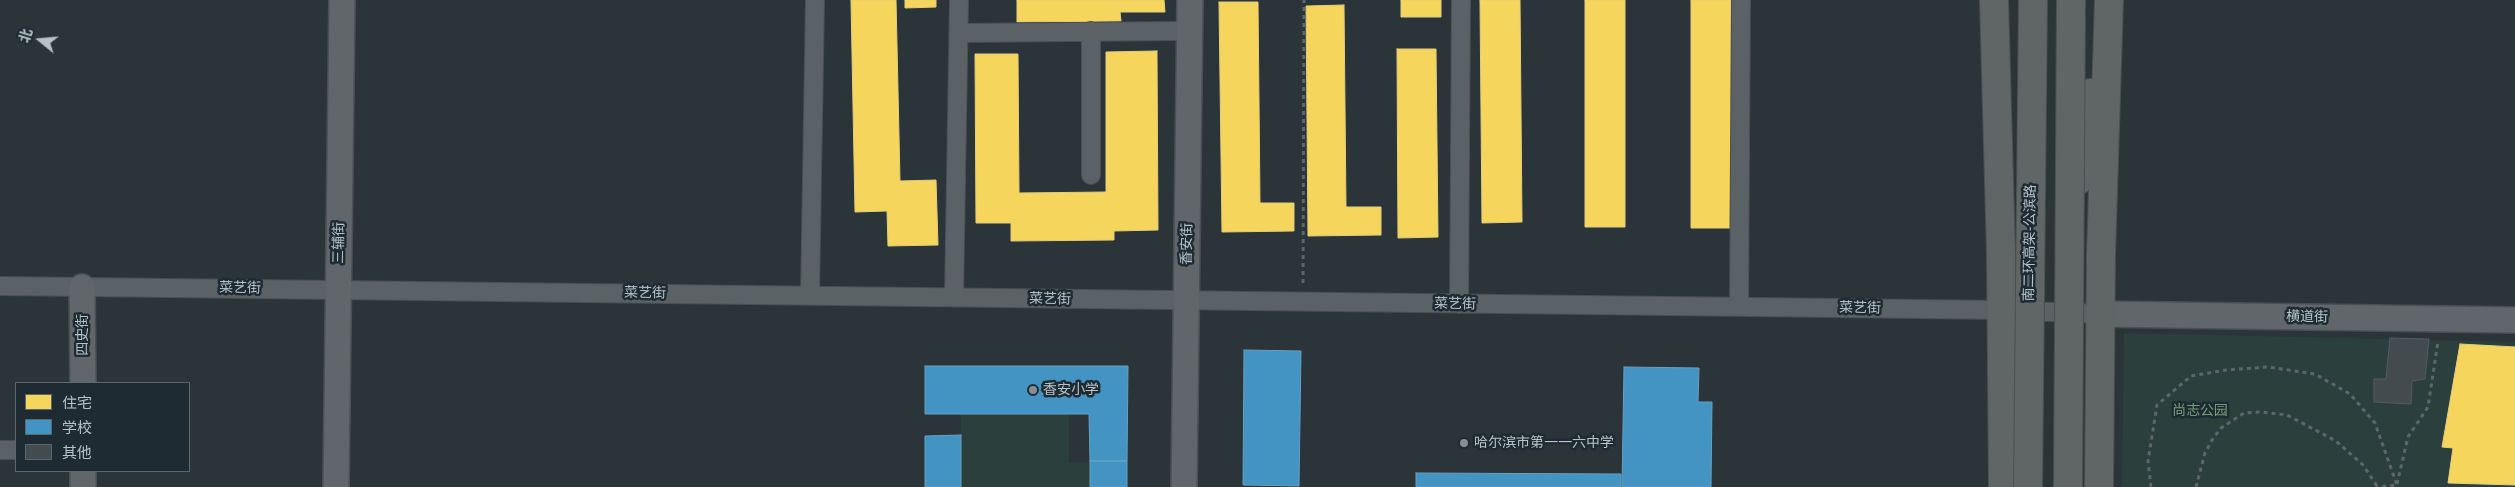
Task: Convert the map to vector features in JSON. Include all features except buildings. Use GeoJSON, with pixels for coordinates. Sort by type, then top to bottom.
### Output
{"type":"FeatureCollection","features":[{"type":"Feature","properties":{"kind":"highway"},"geometry":{"type":"LineString","coordinates":[[1994,0],[2002,310],[2003,487]]}},
{"type":"Feature","properties":{"kind":"highway","name":"南二环高架-公滨路"},"geometry":{"type":"LineString","coordinates":[[2028,487],[2033,0]]}},
{"type":"Feature","properties":{"kind":"highway"},"geometry":{"type":"LineString","coordinates":[[2068,487],[2071,0]]}},
{"type":"Feature","properties":{"kind":"highway"},"geometry":{"type":"LineString","coordinates":[[2070,254],[2101,0]]}},
{"type":"Feature","properties":{"kind":"highway"},"geometry":{"type":"LineString","coordinates":[[2099,487],[2100,314],[2109,0]]}},
{"type":"Feature","properties":{"kind":"street","name":"三辅街"},"geometry":{"type":"LineString","coordinates":[[336,487],[342,0]]}},
{"type":"Feature","properties":{"kind":"street"},"geometry":{"type":"LineString","coordinates":[[810,296],[815,0]]}},
{"type":"Feature","properties":{"kind":"street"},"geometry":{"type":"LineString","coordinates":[[954,297],[959,0]]}},
{"type":"Feature","properties":{"kind":"street","name":"香安街"},"geometry":{"type":"LineString","coordinates":[[1184,487],[1190,0]]}},
{"type":"Feature","properties":{"kind":"street"},"geometry":{"type":"LineString","coordinates":[[1459,304],[1461,0]]}},
{"type":"Feature","properties":{"kind":"street"},"geometry":{"type":"LineString","coordinates":[[1739,307],[1741,0]]}},
{"type":"Feature","properties":{"kind":"street"},"geometry":{"type":"LineString","coordinates":[[958,33],[1176,30]]}},
{"type":"Feature","properties":{"kind":"street"},"geometry":{"type":"LineString","coordinates":[[1091,31],[1091,176]]}},
{"type":"Feature","properties":{"kind":"street","name":"菜艺街"},"geometry":{"type":"LineString","coordinates":[[0,286],[2002,310],[2100,314]]}},
{"type":"Feature","properties":{"kind":"street","name":"四史街"},"geometry":{"type":"LineString","coordinates":[[82,287],[83,382]]}},
{"type":"Feature","properties":{"kind":"street","name":"横道街"},"geometry":{"type":"LineString","coordinates":[[2100,314],[2515,320]]}},
{"type":"Feature","properties":{"kind":"street"},"geometry":{"type":"LineString","coordinates":[[0,450],[15,450]]}},
{"type":"Feature","properties":{"kind":"street"},"geometry":{"type":"LineString","coordinates":[[83,472],[83,487]]}},
{"type":"Feature","properties":{"kind":"path"},"geometry":{"type":"LineString","coordinates":[[1303,302],[1304,0]]}},
{"type":"Feature","properties":{"kind":"path"},"geometry":{"type":"LineString","coordinates":[[2397,486],[2408,437],[2428,407],[2438,339]]}},
{"type":"Feature","properties":{"kind":"path"},"geometry":{"type":"LineString","coordinates":[[2151,487],[2148,461],[2157,405],[2191,376],[2226,370],[2268,367],[2316,374],[2350,394],[2375,423],[2397,486]]}},
{"type":"Feature","properties":{"kind":"path"},"geometry":{"type":"LineString","coordinates":[[2196,487],[2205,453],[2221,428],[2244,413],[2260,412],[2287,415],[2336,441],[2363,464],[2376,487],[2397,486]]}},
{"type":"Feature","properties":{"kind":"green space","name":"尚志公园"},"geometry":{"type":"Polygon","coordinates":[[[2124,333],[2515,342],[2515,487],[2122,487],[2124,333]]]}},
{"type":"Feature","properties":{"kind":"green space"},"geometry":{"type":"Polygon","coordinates":[[[1069,412],[1069,463],[1090,461],[1090,487],[961,487],[961,413],[1069,412]]]}},
{"type":"Feature","properties":{"kind":"place","name":"香安小学"},"geometry":{"type":"Point","coordinates":[1033,390]}},
{"type":"Feature","properties":{"kind":"place","name":"哈尔滨市第一一六中学"},"geometry":{"type":"Point","coordinates":[1464,443]}}]}
